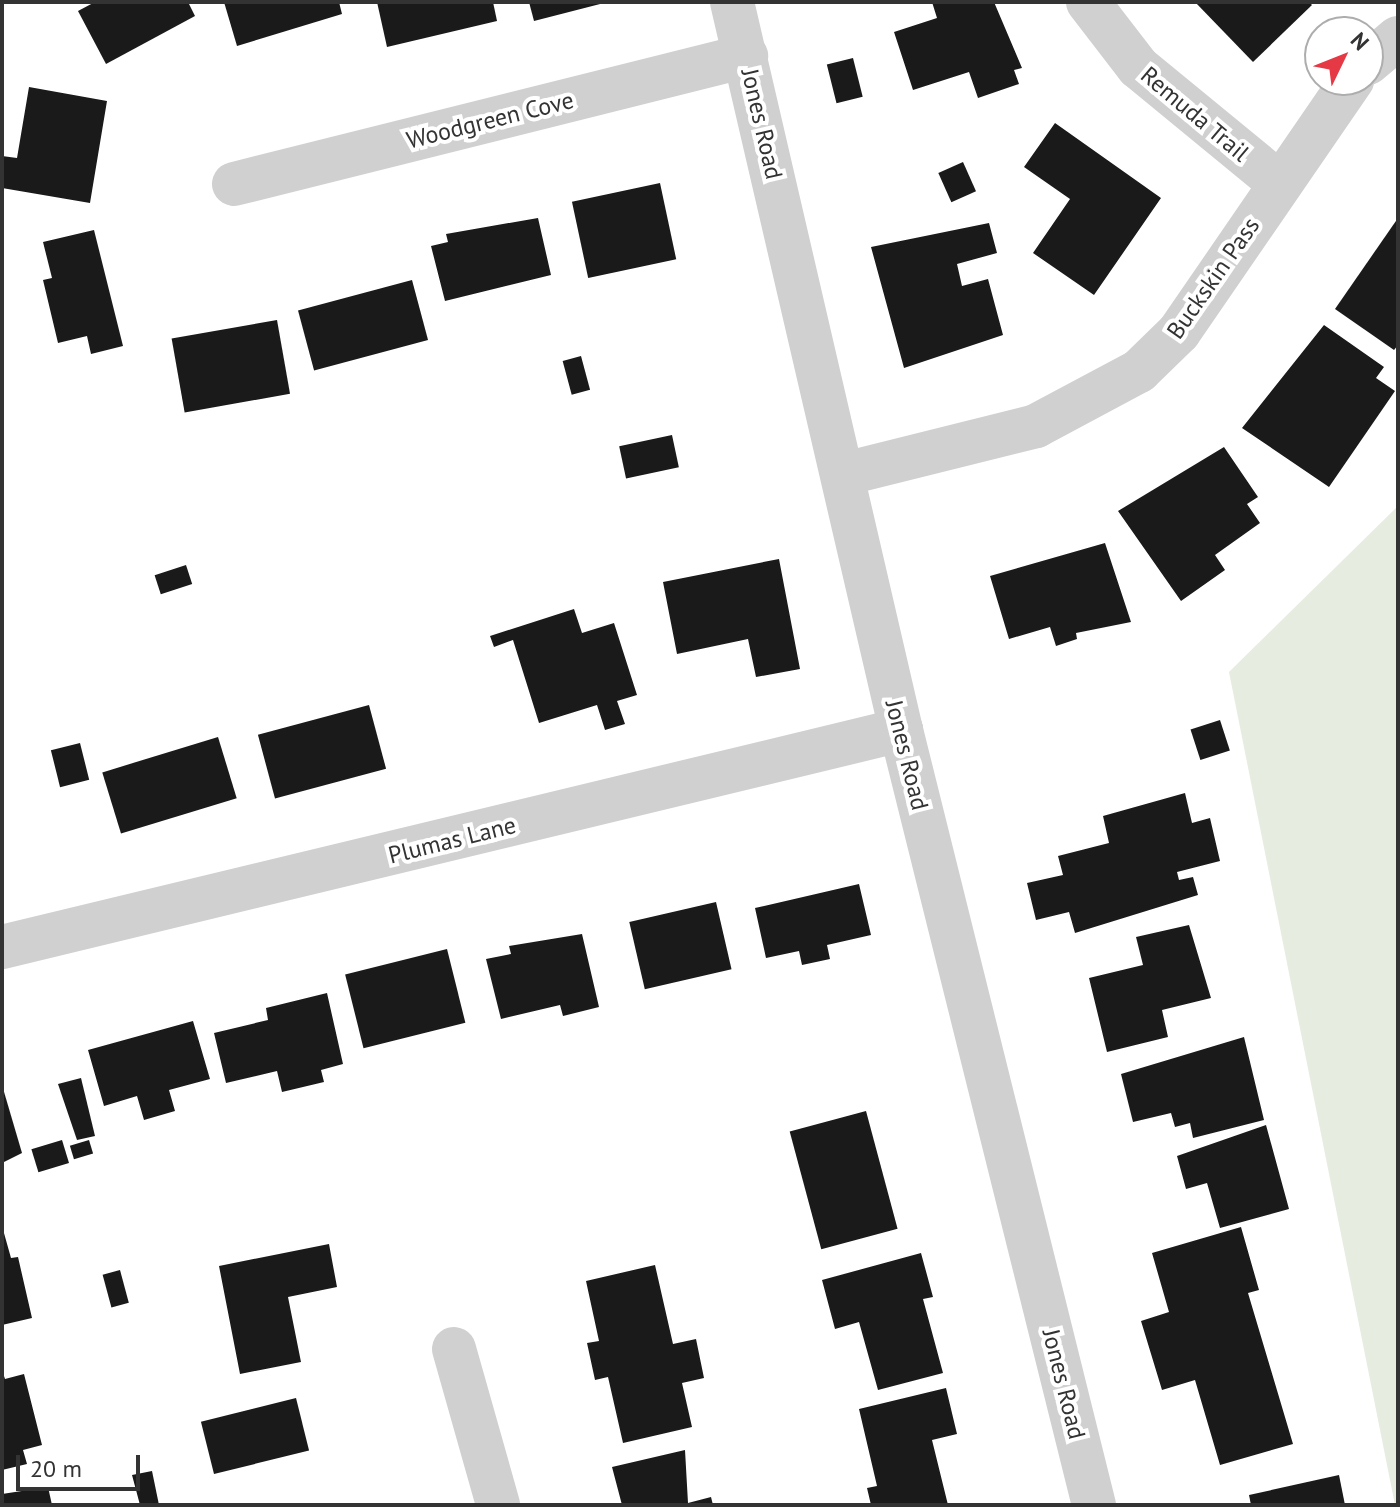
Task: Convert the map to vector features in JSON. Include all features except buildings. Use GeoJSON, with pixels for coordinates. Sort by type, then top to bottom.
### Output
{"type":"FeatureCollection","features":[{"type":"Feature","properties":{"kind":"street","name":"Jones Road"},"geometry":{"type":"LineString","coordinates":[[732,2],[901,730],[1094,1505]]}},
{"type":"Feature","properties":{"kind":"street","name":"Remuda Trail"},"geometry":{"type":"LineString","coordinates":[[1088,2],[1138,67],[1278,182]]}},
{"type":"Feature","properties":{"kind":"street","name":"Woodgreen Cove"},"geometry":{"type":"LineString","coordinates":[[234,184],[746,56]]}},
{"type":"Feature","properties":{"kind":"street","name":"Buckskin Pass"},"geometry":{"type":"LineString","coordinates":[[844,474],[1036,426],[1139,371],[1179,332],[1278,182],[1340,96]]}},
{"type":"Feature","properties":{"kind":"street","name":"Plumas Lane"},"geometry":{"type":"LineString","coordinates":[[2,947],[901,730]]}},
{"type":"Feature","properties":{"kind":"street"},"geometry":{"type":"LineString","coordinates":[[454,1349],[498,1505]]}},
{"type":"Feature","properties":{"kind":"shaded area"},"geometry":{"type":"Polygon","coordinates":[[[1398,506],[1398,1505],[1395,1505],[1229,672],[1398,506]]]}}]}
